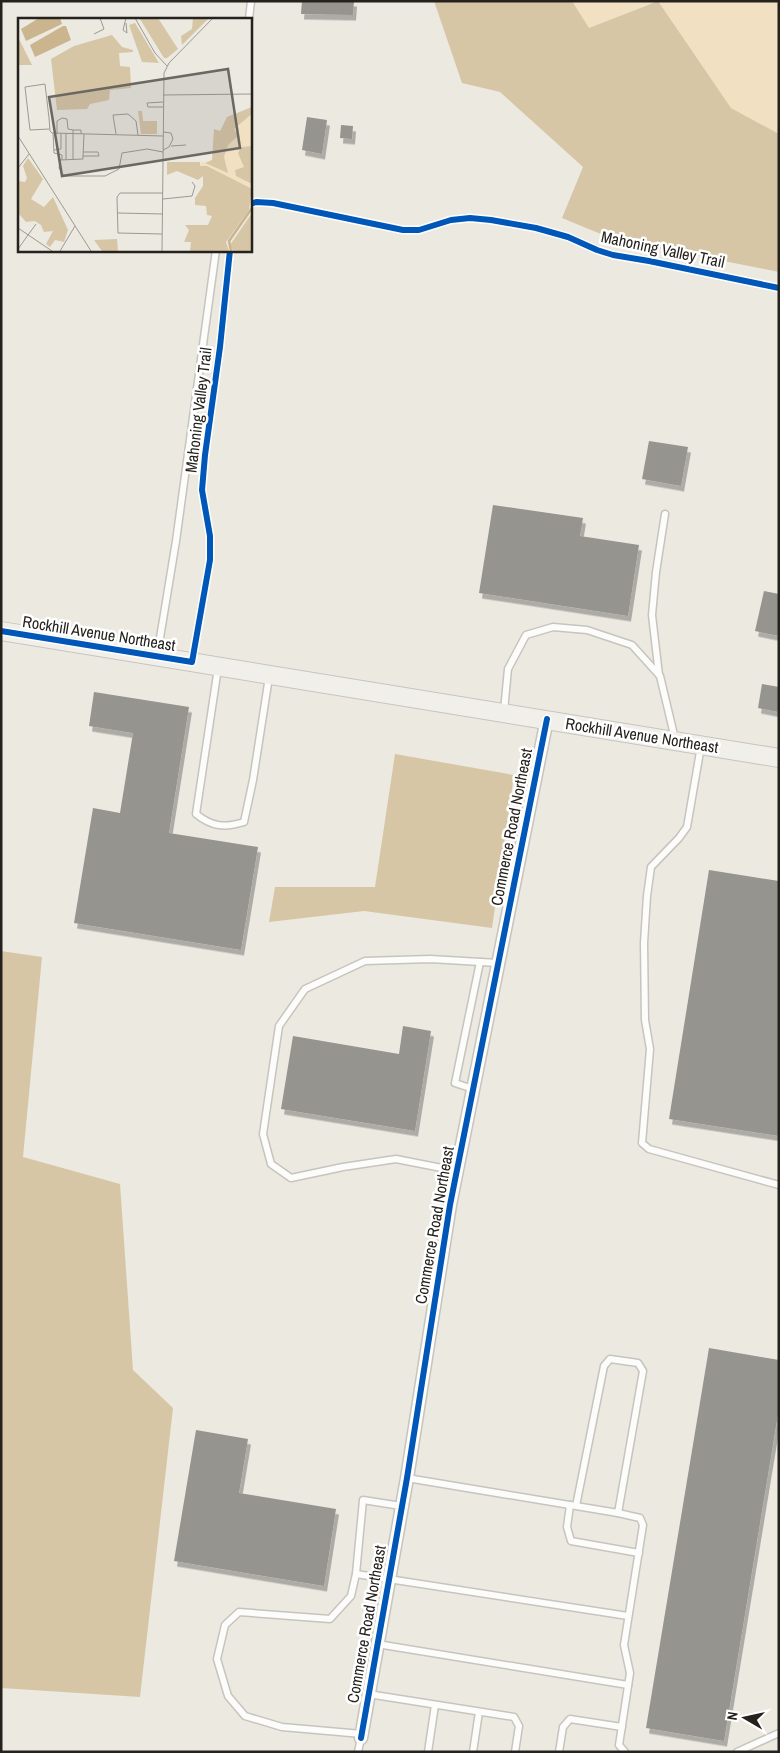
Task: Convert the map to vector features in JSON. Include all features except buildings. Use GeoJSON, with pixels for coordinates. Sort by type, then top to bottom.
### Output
{"type":"FeatureCollection","features":[{"type":"Feature","properties":{"kind":"street","name":"Rockhill Avenue Northeast"},"geometry":{"type":"LineString","coordinates":[[1,631],[779,758]]}},
{"type":"Feature","properties":{"kind":"street","name":"Commerce Road Northeast"},"geometry":{"type":"LineString","coordinates":[[361,1736],[406,1478],[448,1215],[547,719]]}},
{"type":"Feature","properties":{"kind":"lane"},"geometry":{"type":"LineString","coordinates":[[248,18],[251,1]]}},
{"type":"Feature","properties":{"kind":"lane"},"geometry":{"type":"LineString","coordinates":[[157,657],[183,492],[216,251]]}},
{"type":"Feature","properties":{"kind":"lane"},"geometry":{"type":"LineString","coordinates":[[665,514],[656,572],[652,615],[660,676],[676,740]]}},
{"type":"Feature","properties":{"kind":"lane"},"geometry":{"type":"LineString","coordinates":[[504,712],[508,669],[526,634],[553,627],[587,630],[632,645],[660,676]]}},
{"type":"Feature","properties":{"kind":"lane"},"geometry":{"type":"LineString","coordinates":[[219,667],[196,814],[206,823],[230,826],[244,822],[253,780],[270,675]]}},
{"type":"Feature","properties":{"kind":"lane"},"geometry":{"type":"LineString","coordinates":[[701,745],[687,826],[679,838],[651,866],[644,943],[645,1020],[650,1049],[642,1143],[649,1148],[779,1185]]}},
{"type":"Feature","properties":{"kind":"lane"},"geometry":{"type":"LineString","coordinates":[[457,1171],[396,1159],[343,1167],[291,1178],[272,1164],[263,1134],[279,1026],[305,989],[365,961],[430,959],[498,963]]}},
{"type":"Feature","properties":{"kind":"lane"},"geometry":{"type":"LineString","coordinates":[[473,1089],[455,1083],[480,962]]}},
{"type":"Feature","properties":{"kind":"lane"},"geometry":{"type":"LineString","coordinates":[[618,1513],[643,1371],[638,1363],[610,1359],[604,1366],[567,1527],[571,1541],[638,1553]]}},
{"type":"Feature","properties":{"kind":"lane"},"geometry":{"type":"LineString","coordinates":[[406,1478],[640,1518],[643,1525],[624,1645],[630,1673],[619,1745],[625,1752]]}},
{"type":"Feature","properties":{"kind":"lane"},"geometry":{"type":"LineString","coordinates":[[358,1752],[361,1736],[282,1726],[246,1716],[228,1696],[217,1659],[225,1625],[240,1612],[330,1619],[351,1596],[356,1574],[364,1500],[401,1506]]}},
{"type":"Feature","properties":{"kind":"lane"},"geometry":{"type":"LineString","coordinates":[[356,1574],[628,1616]]}},
{"type":"Feature","properties":{"kind":"lane"},"geometry":{"type":"LineString","coordinates":[[377,1644],[628,1685]]}},
{"type":"Feature","properties":{"kind":"lane"},"geometry":{"type":"LineString","coordinates":[[368,1694],[514,1717],[519,1726],[515,1752]]}},
{"type":"Feature","properties":{"kind":"lane"},"geometry":{"type":"LineString","coordinates":[[428,1752],[435,1705]]}},
{"type":"Feature","properties":{"kind":"lane"},"geometry":{"type":"LineString","coordinates":[[473,1752],[479,1712]]}},
{"type":"Feature","properties":{"kind":"lane"},"geometry":{"type":"LineString","coordinates":[[559,1752],[563,1727],[570,1719],[622,1727]]}},
{"type":"Feature","properties":{"kind":"lane"},"geometry":{"type":"LineString","coordinates":[[737,1752],[779,1733]]}},
{"type":"Feature","properties":{"kind":"shaded area"},"geometry":{"type":"Polygon","coordinates":[[[434,1],[572,1],[589,28],[658,1],[731,108],[779,134],[779,272],[613,239],[562,218],[583,167],[500,92],[462,83],[434,1]]]}},
{"type":"Feature","properties":{"kind":"shaded area"},"geometry":{"type":"Polygon","coordinates":[[[572,1],[656,1],[589,28],[572,1]]]}},
{"type":"Feature","properties":{"kind":"shaded area"},"geometry":{"type":"Polygon","coordinates":[[[658,1],[779,1],[779,134],[731,108],[658,1]]]}},
{"type":"Feature","properties":{"kind":"shaded area"},"geometry":{"type":"Polygon","coordinates":[[[395,754],[514,775],[492,928],[364,911],[269,922],[275,887],[375,887],[395,754]]]}},
{"type":"Feature","properties":{"kind":"shaded area"},"geometry":{"type":"Polygon","coordinates":[[[1,951],[42,957],[23,1157],[120,1184],[133,1370],[173,1408],[140,1697],[1,1688],[1,951]]]}},
{"type":"Feature","properties":{"kind":"cycle path","name":"Mahoning Valley Trail"},"geometry":{"type":"LineString","coordinates":[[251,204],[256,202],[273,203],[403,230],[419,230],[451,220],[470,218],[491,220],[536,228],[568,237],[613,255],[779,288]]}},
{"type":"Feature","properties":{"kind":"cycle path","name":"Mahoning Valley Trail"},"geometry":{"type":"LineString","coordinates":[[1,631],[192,662],[210,560],[210,536],[202,490],[230,251]]}},
{"type":"Feature","properties":{"kind":"cycle path"},"geometry":{"type":"LineString","coordinates":[[361,1738],[407,1478],[450,1205],[547,719]]}}]}
